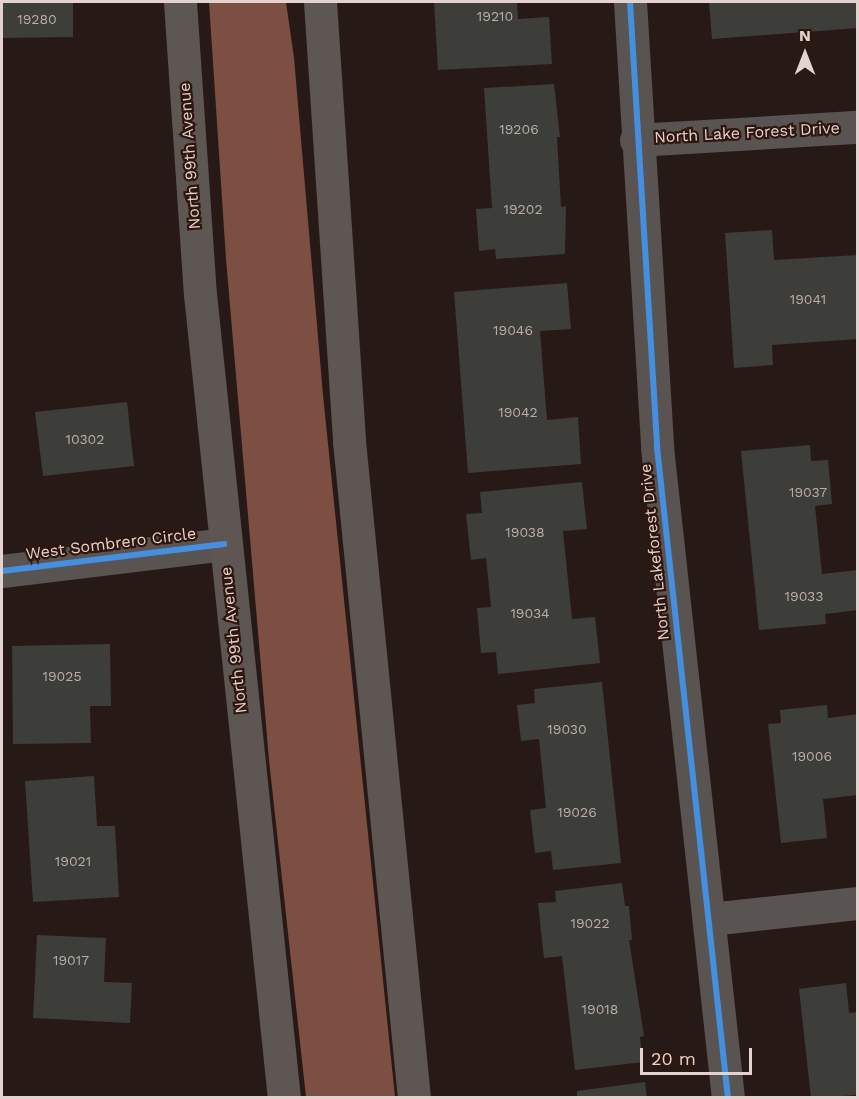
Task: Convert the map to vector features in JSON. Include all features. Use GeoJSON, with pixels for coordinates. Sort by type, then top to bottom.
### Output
{"type":"FeatureCollection","features":[{"type":"Feature","properties":{"kind":"main road","name":"North 99th Avenue"},"geometry":{"type":"LineString","coordinates":[[180,2],[200,294],[224,544],[284,1098]]}},
{"type":"Feature","properties":{"kind":"main road"},"geometry":{"type":"LineString","coordinates":[[320,2],[349,441],[414,1098]]}},
{"type":"Feature","properties":{"kind":"street","name":"North Lakeforest Drive"},"geometry":{"type":"LineString","coordinates":[[630,2],[636,140],[657,447],[728,1098]]}},
{"type":"Feature","properties":{"kind":"street","name":"North Lake Forest Drive"},"geometry":{"type":"LineString","coordinates":[[636,140],[858,127]]}},
{"type":"Feature","properties":{"kind":"street","name":"West Sombrero Circle"},"geometry":{"type":"LineString","coordinates":[[2,571],[224,544]]}},
{"type":"Feature","properties":{"kind":"street"},"geometry":{"type":"LineString","coordinates":[[710,919],[858,903]]}},
{"type":"Feature","properties":{"kind":"shaded area"},"geometry":{"type":"Polygon","coordinates":[[[209,2],[286,2],[294,58],[323,395],[395,1097],[306,1097],[269,760],[226,259],[209,2]]]}},
{"type":"Feature","properties":{"kind":"building"},"geometry":{"type":"Polygon","coordinates":[[[2,2],[73,2],[73,37],[2,38],[2,2]]]}},
{"type":"Feature","properties":{"kind":"building"},"geometry":{"type":"Polygon","coordinates":[[[434,2],[517,2],[518,19],[549,17],[552,64],[438,70],[434,2]]]}},
{"type":"Feature","properties":{"kind":"building"},"geometry":{"type":"Polygon","coordinates":[[[709,2],[858,2],[858,28],[712,39],[709,2]]]}},
{"type":"Feature","properties":{"kind":"building"},"geometry":{"type":"Polygon","coordinates":[[[554,84],[560,137],[557,137],[561,207],[566,206],[565,254],[496,259],[495,249],[479,251],[476,209],[492,208],[484,88],[554,84]]]}},
{"type":"Feature","properties":{"kind":"building"},"geometry":{"type":"Polygon","coordinates":[[[772,230],[774,260],[858,255],[858,339],[772,345],[773,365],[734,368],[725,233],[772,230]]]}},
{"type":"Feature","properties":{"kind":"building"},"geometry":{"type":"Polygon","coordinates":[[[567,283],[571,329],[540,331],[547,420],[578,417],[581,464],[468,473],[454,292],[567,283]]]}},
{"type":"Feature","properties":{"kind":"building"},"geometry":{"type":"Polygon","coordinates":[[[127,402],[134,466],[43,476],[35,412],[127,402]]]}},
{"type":"Feature","properties":{"kind":"building"},"geometry":{"type":"Polygon","coordinates":[[[810,445],[811,461],[828,460],[832,504],[815,506],[822,574],[858,570],[858,610],[825,614],[826,624],[759,630],[741,451],[810,445]]]}},
{"type":"Feature","properties":{"kind":"building"},"geometry":{"type":"Polygon","coordinates":[[[582,482],[587,529],[563,531],[572,619],[595,617],[600,663],[498,674],[496,652],[481,653],[477,608],[491,607],[486,558],[471,560],[466,514],[482,513],[480,492],[582,482]]]}},
{"type":"Feature","properties":{"kind":"building"},"geometry":{"type":"Polygon","coordinates":[[[110,644],[111,706],[90,706],[91,743],[13,744],[12,646],[110,644]]]}},
{"type":"Feature","properties":{"kind":"building"},"geometry":{"type":"Polygon","coordinates":[[[602,682],[621,863],[553,870],[551,851],[535,853],[530,810],[546,808],[539,739],[521,741],[517,705],[535,703],[534,689],[602,682]]]}},
{"type":"Feature","properties":{"kind":"building"},"geometry":{"type":"Polygon","coordinates":[[[827,705],[828,718],[858,714],[858,795],[823,799],[827,838],[781,843],[768,724],[781,723],[780,710],[827,705]]]}},
{"type":"Feature","properties":{"kind":"building"},"geometry":{"type":"Polygon","coordinates":[[[94,776],[97,826],[115,826],[119,897],[33,902],[25,781],[94,776]]]}},
{"type":"Feature","properties":{"kind":"building"},"geometry":{"type":"Polygon","coordinates":[[[622,883],[625,906],[629,906],[632,940],[629,940],[644,1036],[640,1037],[643,1062],[575,1070],[562,956],[544,958],[538,903],[556,902],[555,891],[622,883]]]}},
{"type":"Feature","properties":{"kind":"building"},"geometry":{"type":"Polygon","coordinates":[[[37,935],[106,938],[104,982],[132,983],[130,1023],[33,1018],[37,935]]]}},
{"type":"Feature","properties":{"kind":"building"},"geometry":{"type":"Polygon","coordinates":[[[846,983],[849,1013],[858,1012],[858,1095],[811,1098],[799,989],[846,983]]]}},
{"type":"Feature","properties":{"kind":"building"},"geometry":{"type":"Polygon","coordinates":[[[645,1082],[647,1098],[577,1098],[577,1091],[645,1082]]]}},
{"type":"Feature","properties":{"kind":"cycle path"},"geometry":{"type":"LineString","coordinates":[[630,2],[657,447],[728,1098]]}},
{"type":"Feature","properties":{"kind":"cycle path"},"geometry":{"type":"LineString","coordinates":[[2,571],[224,544]]}}]}
